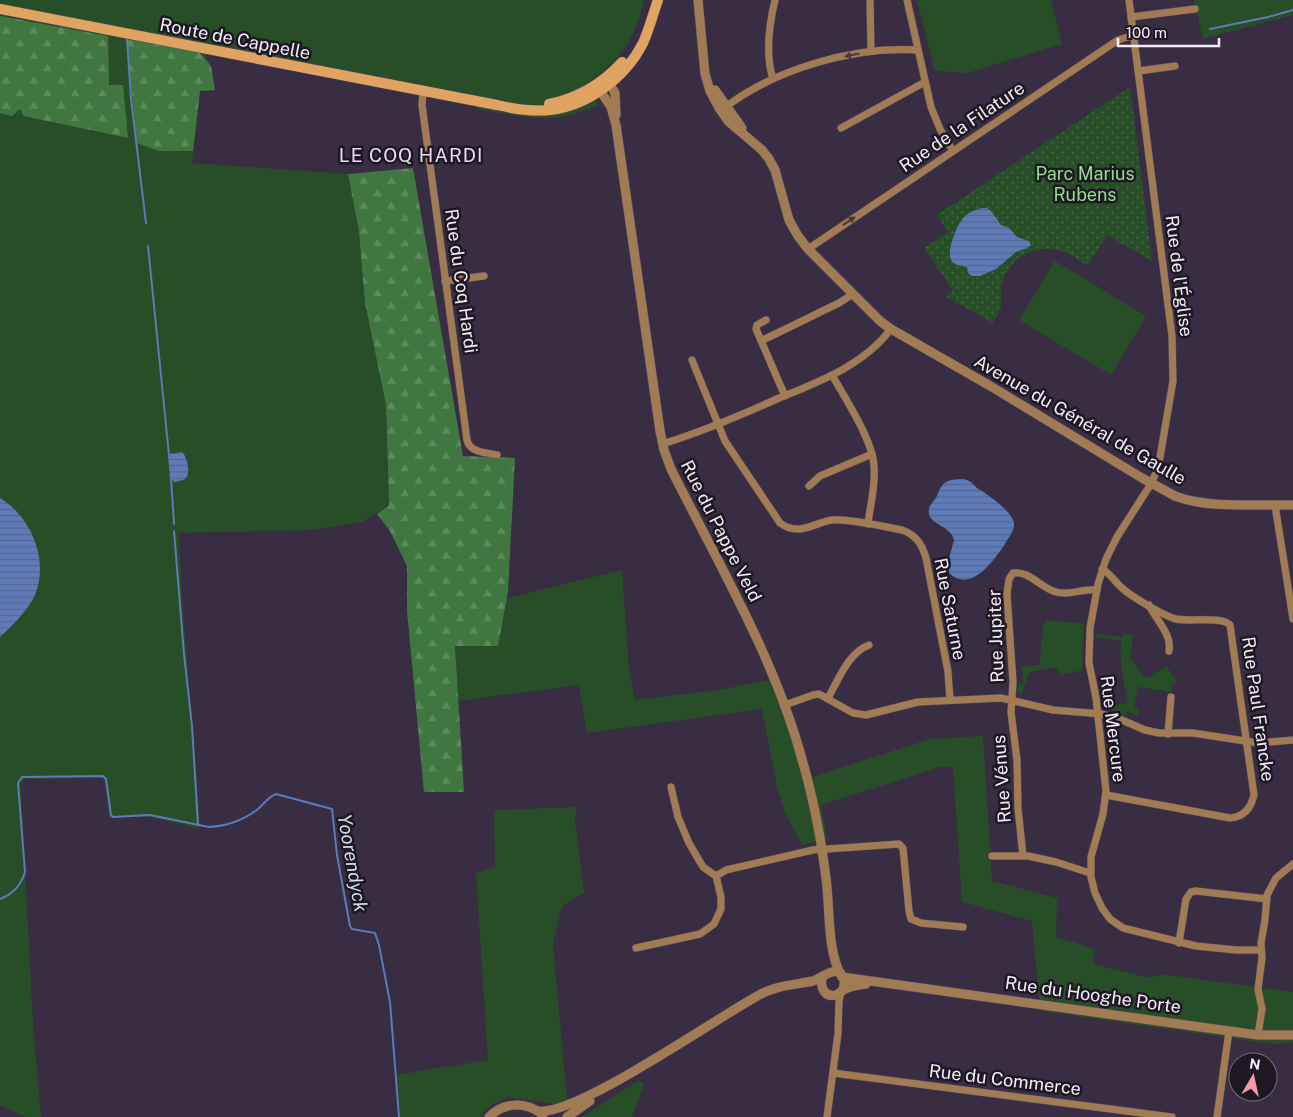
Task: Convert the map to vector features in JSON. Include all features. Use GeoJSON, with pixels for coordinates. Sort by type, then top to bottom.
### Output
{"type":"FeatureCollection","features":[{"type":"Feature","properties":{"kind":"main road"},"geometry":{"type":"LineString","coordinates":[[608,80],[633,46],[646,18],[650,0]]}},
{"type":"Feature","properties":{"kind":"main road"},"geometry":{"type":"LineString","coordinates":[[608,80],[624,70],[638,52],[647,33],[658,0]]}},
{"type":"Feature","properties":{"kind":"main road","name":"Route de Cappelle"},"geometry":{"type":"LineString","coordinates":[[0,9],[463,98],[524,105],[556,106],[574,96],[598,88],[608,80]]}},
{"type":"Feature","properties":{"kind":"street"},"geometry":{"type":"LineString","coordinates":[[773,79],[770,70],[769,47],[770,25],[775,0]]}},
{"type":"Feature","properties":{"kind":"street"},"geometry":{"type":"LineString","coordinates":[[870,0],[871,52]]}},
{"type":"Feature","properties":{"kind":"street"},"geometry":{"type":"LineString","coordinates":[[907,0],[935,118],[953,151]]}},
{"type":"Feature","properties":{"kind":"street","name":"Rue de l'Église"},"geometry":{"type":"LineString","coordinates":[[1129,0],[1174,356],[1173,382],[1167,424],[1158,469],[1151,484]]}},
{"type":"Feature","properties":{"kind":"street","name":"Avenue du Général de Gaulle"},"geometry":{"type":"LineString","coordinates":[[698,1],[706,82],[737,130],[757,146],[771,162],[789,220],[798,236],[808,249],[890,329],[1001,392],[1151,484],[1175,496],[1193,502],[1214,504],[1293,505]]}},
{"type":"Feature","properties":{"kind":"street"},"geometry":{"type":"LineString","coordinates":[[1131,17],[1195,9]]}},
{"type":"Feature","properties":{"kind":"street","name":"Rue de la Filature"},"geometry":{"type":"LineString","coordinates":[[808,249],[1118,40],[1134,35]]}},
{"type":"Feature","properties":{"kind":"street"},"geometry":{"type":"LineString","coordinates":[[723,109],[736,99],[773,79],[823,62],[893,49],[918,50]]}},
{"type":"Feature","properties":{"kind":"street"},"geometry":{"type":"LineString","coordinates":[[1138,71],[1175,66]]}},
{"type":"Feature","properties":{"kind":"street","name":"Rue du Pappe Veld"},"geometry":{"type":"LineString","coordinates":[[608,80],[616,96],[616,125]]}},
{"type":"Feature","properties":{"kind":"street"},"geometry":{"type":"LineString","coordinates":[[842,128],[926,82]]}},
{"type":"Feature","properties":{"kind":"street","name":"Rue du Pappe Veld"},"geometry":{"type":"LineString","coordinates":[[598,88],[611,107],[616,125],[662,444],[670,469],[756,636],[785,705],[806,773],[822,849],[828,887],[832,943],[836,964],[842,976]]}},
{"type":"Feature","properties":{"kind":"street","name":"Rue du Coq Hardi"},"geometry":{"type":"LineString","coordinates":[[423,91],[422,105],[468,443],[470,448],[475,450],[497,454]]}},
{"type":"Feature","properties":{"kind":"street"},"geometry":{"type":"LineString","coordinates":[[445,281],[484,276]]}},
{"type":"Feature","properties":{"kind":"street"},"geometry":{"type":"LineString","coordinates":[[761,341],[839,303],[853,294]]}},
{"type":"Feature","properties":{"kind":"street"},"geometry":{"type":"LineString","coordinates":[[766,320],[757,324],[756,327],[785,396]]}},
{"type":"Feature","properties":{"kind":"street"},"geometry":{"type":"LineString","coordinates":[[662,444],[719,424],[832,375],[866,354],[890,329]]}},
{"type":"Feature","properties":{"kind":"street"},"geometry":{"type":"LineString","coordinates":[[692,360],[727,444],[775,516],[783,525],[803,530],[836,520],[868,524],[874,480],[872,454],[866,438],[832,375]]}},
{"type":"Feature","properties":{"kind":"street"},"geometry":{"type":"LineString","coordinates":[[809,486],[820,476],[872,454]]}},
{"type":"Feature","properties":{"kind":"street","name":"Rue Mercure"},"geometry":{"type":"LineString","coordinates":[[1151,484],[1117,537],[1102,569],[1090,633],[1089,659],[1098,714],[1106,796],[1091,857],[1090,872],[1095,893],[1107,916],[1116,924],[1133,932],[1179,943],[1219,949],[1261,950]]}},
{"type":"Feature","properties":{"kind":"street"},"geometry":{"type":"LineString","coordinates":[[1275,505],[1293,619]]}},
{"type":"Feature","properties":{"kind":"street","name":"Rue Saturne"},"geometry":{"type":"LineString","coordinates":[[868,524],[905,531],[918,540],[924,550],[947,666],[950,700]]}},
{"type":"Feature","properties":{"kind":"street"},"geometry":{"type":"LineString","coordinates":[[1102,569],[1110,574],[1123,589],[1149,605],[1169,640],[1169,651]]}},
{"type":"Feature","properties":{"kind":"street","name":"Rue Jupiter"},"geometry":{"type":"LineString","coordinates":[[1012,700],[1013,682],[1008,594],[1010,579],[1013,573],[1024,574],[1050,590],[1059,592],[1069,593],[1097,590]]}},
{"type":"Feature","properties":{"kind":"street","name":"Rue Paul Francke"},"geometry":{"type":"LineString","coordinates":[[1106,796],[1230,818],[1241,816],[1249,809],[1254,795],[1230,625],[1223,621],[1179,620],[1149,605]]}},
{"type":"Feature","properties":{"kind":"street"},"geometry":{"type":"LineString","coordinates":[[828,698],[853,654],[869,645]]}},
{"type":"Feature","properties":{"kind":"street"},"geometry":{"type":"LineString","coordinates":[[785,705],[816,694],[828,698],[851,712],[864,715],[918,702],[998,698],[1053,710],[1098,714],[1122,720],[1145,730],[1168,734],[1193,733],[1261,743],[1293,740]]}},
{"type":"Feature","properties":{"kind":"street"},"geometry":{"type":"LineString","coordinates":[[1168,734],[1171,696]]}},
{"type":"Feature","properties":{"kind":"street","name":"Rue Vénus"},"geometry":{"type":"LineString","coordinates":[[1012,700],[1011,715],[1017,760],[1018,808],[1023,856]]}},
{"type":"Feature","properties":{"kind":"street"},"geometry":{"type":"LineString","coordinates":[[636,948],[695,936],[711,927],[722,905],[720,887],[716,876],[703,867],[688,844],[679,822],[670,787]]}},
{"type":"Feature","properties":{"kind":"street"},"geometry":{"type":"LineString","coordinates":[[716,876],[726,870],[809,851],[898,843],[903,848],[911,919],[921,924],[963,927]]}},
{"type":"Feature","properties":{"kind":"street"},"geometry":{"type":"LineString","coordinates":[[992,856],[1023,856],[1056,862],[1090,872]]}},
{"type":"Feature","properties":{"kind":"street"},"geometry":{"type":"LineString","coordinates":[[1258,1035],[1262,1009],[1258,989],[1262,958],[1261,943],[1267,899],[1270,888],[1276,878],[1293,864]]}},
{"type":"Feature","properties":{"kind":"street"},"geometry":{"type":"LineString","coordinates":[[1179,943],[1186,899],[1191,892],[1267,899]]}},
{"type":"Feature","properties":{"kind":"street","name":"Rue du Pappe Veld"},"geometry":{"type":"LineString","coordinates":[[825,975],[830,960],[832,943]]}},
{"type":"Feature","properties":{"kind":"street"},"geometry":{"type":"LineString","coordinates":[[489,1117],[499,1109],[513,1105],[525,1105],[541,1114],[571,1104],[622,1078],[760,995],[786,985],[812,981],[834,971],[842,976],[844,984],[839,1001],[839,1022],[828,1117]]}},
{"type":"Feature","properties":{"kind":"street"},"geometry":{"type":"LineString","coordinates":[[825,975],[821,982],[834,1005],[839,1022]]}},
{"type":"Feature","properties":{"kind":"street","name":"Rue du Hooghe Porte"},"geometry":{"type":"LineString","coordinates":[[842,976],[850,979],[874,980],[1258,1035],[1293,1035]]}},
{"type":"Feature","properties":{"kind":"street","name":"Rue du Hooghe Porte"},"geometry":{"type":"LineString","coordinates":[[841,991],[860,984],[888,983]]}},
{"type":"Feature","properties":{"kind":"street"},"geometry":{"type":"LineString","coordinates":[[786,985],[808,986],[833,995],[841,991]]}},
{"type":"Feature","properties":{"kind":"street"},"geometry":{"type":"LineString","coordinates":[[1217,1117],[1229,1030]]}},
{"type":"Feature","properties":{"kind":"street","name":"Rue du Commerce"},"geometry":{"type":"LineString","coordinates":[[833,1073],[1172,1117]]}},
{"type":"Feature","properties":{"kind":"street"},"geometry":{"type":"LineString","coordinates":[[567,1117],[622,1078]]}},
{"type":"Feature","properties":{"kind":"green space"},"geometry":{"type":"Polygon","coordinates":[[[0,0],[644,0],[636,27],[624,49],[607,68],[585,85],[599,105],[574,114],[555,118],[521,116],[477,109],[475,95],[208,44],[206,58],[211,66],[215,90],[200,91],[192,163],[348,174],[359,232],[365,303],[386,405],[389,505],[362,522],[310,530],[179,533],[200,829],[146,816],[109,818],[104,778],[25,779],[21,785],[33,1023],[41,1117],[25,1117],[0,1105],[0,0]]]}},
{"type":"Feature","properties":{"kind":"green space"},"geometry":{"type":"Polygon","coordinates":[[[917,0],[1051,0],[1062,44],[967,73],[935,71],[917,0]]]}},
{"type":"Feature","properties":{"kind":"green space"},"geometry":{"type":"Polygon","coordinates":[[[1194,0],[1293,0],[1293,15],[1203,39],[1194,0]]]}},
{"type":"Feature","properties":{"kind":"green space"},"geometry":{"type":"Polygon","coordinates":[[[0,16],[108,36],[109,85],[123,85],[128,138],[24,116],[20,109],[12,116],[0,113],[0,16]]]}},
{"type":"Feature","properties":{"kind":"green space"},"geometry":{"type":"Polygon","coordinates":[[[126,39],[199,52],[211,66],[215,90],[200,91],[193,151],[159,151],[137,143],[126,39]]]}},
{"type":"Feature","properties":{"kind":"green space","name":"Parc Marius Rubens"},"geometry":{"type":"Polygon","coordinates":[[[1130,87],[1152,261],[1107,235],[1088,266],[1071,255],[1052,249],[1043,249],[1026,254],[1012,264],[1003,279],[1001,308],[992,323],[945,296],[953,291],[924,248],[948,232],[937,215],[1130,87]]]}},
{"type":"Feature","properties":{"kind":"green space"},"geometry":{"type":"Polygon","coordinates":[[[413,168],[463,456],[515,458],[508,592],[498,646],[455,646],[464,792],[424,792],[407,611],[407,566],[390,531],[377,514],[389,505],[386,405],[365,303],[359,232],[348,174],[413,168]]]}},
{"type":"Feature","properties":{"kind":"green space"},"geometry":{"type":"Polygon","coordinates":[[[1055,261],[1146,316],[1111,375],[1019,320],[1055,261]]]}},
{"type":"Feature","properties":{"kind":"green space"},"geometry":{"type":"Polygon","coordinates":[[[622,570],[629,670],[635,700],[719,690],[769,680],[794,745],[803,780],[930,739],[983,736],[992,881],[1057,898],[1056,937],[1095,949],[1093,964],[1150,978],[1161,974],[1293,992],[1293,1043],[1273,1044],[1040,1011],[1032,921],[962,902],[953,767],[940,767],[821,805],[827,839],[802,845],[785,813],[777,787],[762,709],[587,733],[579,685],[458,701],[455,646],[498,646],[507,598],[622,570]]]}},
{"type":"Feature","properties":{"kind":"green space"},"geometry":{"type":"Polygon","coordinates":[[[1046,620],[1084,624],[1083,670],[1062,675],[1055,667],[1029,672],[1021,696],[1017,692],[1018,684],[1023,683],[1022,666],[1039,665],[1043,627],[1046,620]]]}},
{"type":"Feature","properties":{"kind":"green space"},"geometry":{"type":"Polygon","coordinates":[[[1123,633],[1133,635],[1130,657],[1144,677],[1149,677],[1166,666],[1176,680],[1175,685],[1172,685],[1171,692],[1138,687],[1134,707],[1139,708],[1138,716],[1127,711],[1126,716],[1107,709],[1107,706],[1128,703],[1121,665],[1121,641],[1096,637],[1097,634],[1123,637],[1123,633]]]}},
{"type":"Feature","properties":{"kind":"green space"},"geometry":{"type":"Polygon","coordinates":[[[577,807],[575,820],[584,893],[562,906],[553,943],[567,1100],[555,1104],[508,1097],[484,1111],[482,1117],[400,1117],[396,1075],[488,1060],[476,873],[495,867],[494,810],[577,807]]]}},
{"type":"Feature","properties":{"kind":"green space"},"geometry":{"type":"Polygon","coordinates":[[[639,1080],[644,1084],[632,1117],[582,1117],[639,1080]]]}},
{"type":"Feature","properties":{"kind":"water"},"geometry":{"type":"Polygon","coordinates":[[[987,208],[991,211],[1001,225],[1009,228],[1017,237],[1029,241],[1031,245],[1016,252],[996,269],[980,276],[972,276],[968,273],[967,267],[957,265],[952,261],[950,252],[955,232],[961,221],[970,212],[987,208]]]}},
{"type":"Feature","properties":{"kind":"water"},"geometry":{"type":"Polygon","coordinates":[[[182,452],[187,460],[188,474],[185,479],[175,482],[170,478],[168,457],[169,454],[182,452]]]}},
{"type":"Feature","properties":{"kind":"water"},"geometry":{"type":"Polygon","coordinates":[[[963,479],[1001,505],[1014,523],[1011,534],[995,558],[981,572],[965,580],[949,573],[948,562],[954,540],[952,535],[935,522],[929,514],[929,509],[941,487],[946,482],[963,479]]]}},
{"type":"Feature","properties":{"kind":"water"},"geometry":{"type":"Polygon","coordinates":[[[0,498],[11,506],[29,529],[39,557],[40,571],[33,599],[18,619],[0,637],[0,498]]]}},
{"type":"Feature","properties":{"kind":"waterway"},"geometry":{"type":"LineString","coordinates":[[1210,29],[1293,10]]}},
{"type":"Feature","properties":{"kind":"waterway"},"geometry":{"type":"LineString","coordinates":[[127,39],[131,99],[146,223]]}},
{"type":"Feature","properties":{"kind":"waterway"},"geometry":{"type":"LineString","coordinates":[[148,246],[169,455]]}},
{"type":"Feature","properties":{"kind":"waterway"},"geometry":{"type":"LineString","coordinates":[[171,479],[174,524]]}},
{"type":"Feature","properties":{"kind":"waterway"},"geometry":{"type":"LineString","coordinates":[[174,531],[192,726],[198,825]]}},
{"type":"Feature","properties":{"kind":"waterway","name":"Yoorendyck"},"geometry":{"type":"LineString","coordinates":[[0,899],[16,889],[25,872],[18,783],[22,777],[103,776],[106,779],[111,815],[113,817],[150,815],[209,827],[228,824],[241,819],[258,809],[276,794],[332,809],[337,855],[350,926],[352,929],[375,933],[379,945],[390,1002],[399,1117]]}},
{"type":"Feature","properties":{"kind":"district","name":"LE COQ HARDI"},"geometry":{"type":"Point","coordinates":[411,155]}}]}
